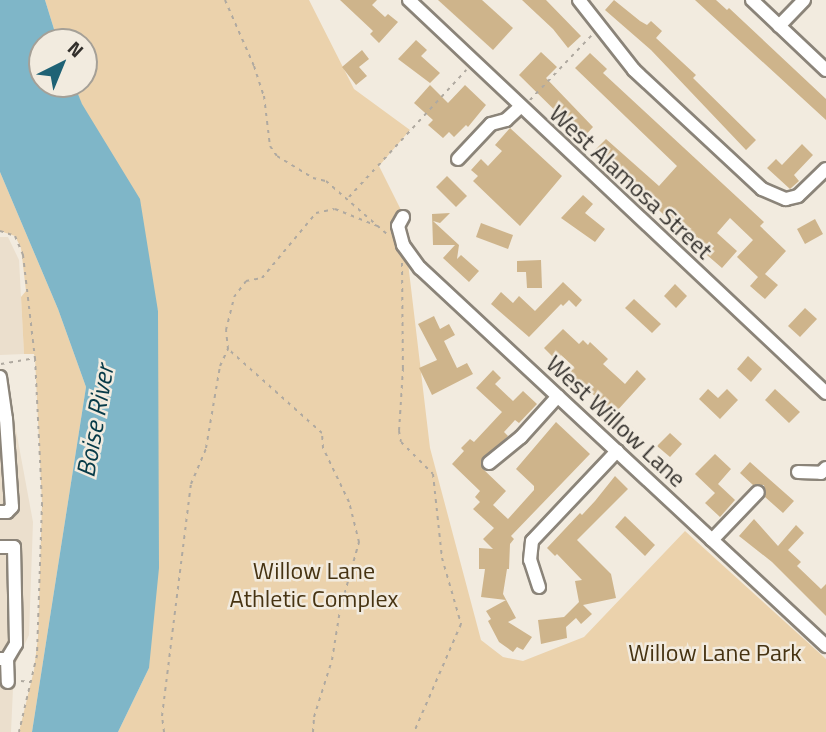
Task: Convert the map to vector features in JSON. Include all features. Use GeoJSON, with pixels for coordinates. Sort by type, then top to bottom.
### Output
{"type":"FeatureCollection","features":[{"type":"Feature","properties":{"kind":"street","name":"West Alamosa Street"},"geometry":{"type":"LineString","coordinates":[[410,0],[521,108],[826,393]]}},
{"type":"Feature","properties":{"kind":"street"},"geometry":{"type":"LineString","coordinates":[[579,0],[649,85],[762,189],[786,200],[798,196],[826,169]]}},
{"type":"Feature","properties":{"kind":"street"},"geometry":{"type":"LineString","coordinates":[[752,0],[826,70]]}},
{"type":"Feature","properties":{"kind":"street"},"geometry":{"type":"LineString","coordinates":[[779,26],[804,0]]}},
{"type":"Feature","properties":{"kind":"street"},"geometry":{"type":"LineString","coordinates":[[458,159],[491,124],[506,120],[521,108]]}},
{"type":"Feature","properties":{"kind":"street","name":"West Willow Lane"},"geometry":{"type":"LineString","coordinates":[[403,217],[398,226],[412,258],[826,646]]}},
{"type":"Feature","properties":{"kind":"street"},"geometry":{"type":"LineString","coordinates":[[0,377],[6,419],[12,507],[7,512],[0,512]]}},
{"type":"Feature","properties":{"kind":"street"},"geometry":{"type":"LineString","coordinates":[[489,463],[521,436],[558,396]]}},
{"type":"Feature","properties":{"kind":"street"},"geometry":{"type":"LineString","coordinates":[[539,587],[530,560],[532,541],[617,451]]}},
{"type":"Feature","properties":{"kind":"street"},"geometry":{"type":"LineString","coordinates":[[798,472],[821,473],[826,468]]}},
{"type":"Feature","properties":{"kind":"street"},"geometry":{"type":"LineString","coordinates":[[712,540],[758,492]]}},
{"type":"Feature","properties":{"kind":"street"},"geometry":{"type":"LineString","coordinates":[[0,547],[14,547],[16,644],[4,659],[15,682]]}},
{"type":"Feature","properties":{"kind":"path"},"geometry":{"type":"LineString","coordinates":[[225,0],[264,96],[270,146],[288,165],[313,178],[326,181],[393,240]]}},
{"type":"Feature","properties":{"kind":"path"},"geometry":{"type":"LineString","coordinates":[[521,108],[600,27]]}},
{"type":"Feature","properties":{"kind":"path"},"geometry":{"type":"LineString","coordinates":[[348,199],[474,61]]}},
{"type":"Feature","properties":{"kind":"path"},"geometry":{"type":"LineString","coordinates":[[164,732],[162,716],[191,484],[206,448],[220,366],[228,349],[226,330],[234,298],[246,281],[262,278],[316,213],[335,209],[382,228]]}},
{"type":"Feature","properties":{"kind":"path"},"geometry":{"type":"LineString","coordinates":[[0,231],[15,236],[22,248],[35,358],[42,524],[37,654],[15,682],[19,732]]}},
{"type":"Feature","properties":{"kind":"path"},"geometry":{"type":"LineString","coordinates":[[401,262],[403,368],[399,431],[407,450],[427,465],[433,474],[442,558],[461,624],[414,732]]}},
{"type":"Feature","properties":{"kind":"path"},"geometry":{"type":"LineString","coordinates":[[228,349],[322,432],[323,448],[349,502],[359,542],[313,732]]}},
{"type":"Feature","properties":{"kind":"path"},"geometry":{"type":"LineString","coordinates":[[0,365],[5,361],[35,358]]}},
{"type":"Feature","properties":{"kind":"shaded area"},"geometry":{"type":"Polygon","coordinates":[[[0,237],[8,237],[19,260],[24,354],[0,355],[0,237]]]}},
{"type":"Feature","properties":{"kind":"shaded area"},"geometry":{"type":"Polygon","coordinates":[[[0,387],[8,387],[33,522],[29,635],[14,667],[11,732],[0,732],[0,387]]]}},
{"type":"Feature","properties":{"kind":"green space","name":"Willow Lane Athletic Complex"},"geometry":{"type":"Polygon","coordinates":[[[45,0],[309,0],[354,89],[410,130],[379,166],[402,212],[430,448],[481,640],[503,657],[523,661],[584,637],[685,531],[826,659],[826,732],[118,732],[149,668],[158,311],[79,98],[98,98],[98,28],[54,28],[45,0]]]}},
{"type":"Feature","properties":{"kind":"green space"},"geometry":{"type":"Polygon","coordinates":[[[0,172],[58,309],[86,387],[32,732],[19,732],[34,670],[38,637],[42,503],[35,358],[34,354],[24,354],[21,297],[26,291],[21,248],[15,236],[0,231],[0,172]]]}},
{"type":"Feature","properties":{"kind":"water","name":"Boise River"},"geometry":{"type":"Polygon","coordinates":[[[0,0],[45,0],[54,28],[28,28],[28,98],[80,98],[140,199],[158,311],[159,568],[149,668],[118,732],[32,732],[86,387],[58,309],[0,172],[0,0]]]}},
{"type":"Feature","properties":{"kind":"building"},"geometry":{"type":"Polygon","coordinates":[[[340,0],[377,0],[372,5],[385,17],[388,14],[398,22],[379,43],[370,34],[373,31],[340,0]]]}},
{"type":"Feature","properties":{"kind":"building"},"geometry":{"type":"Polygon","coordinates":[[[438,0],[482,0],[513,28],[493,50],[438,0]]]}},
{"type":"Feature","properties":{"kind":"building"},"geometry":{"type":"Polygon","coordinates":[[[522,0],[546,0],[581,36],[568,48],[553,29],[522,0]]]}},
{"type":"Feature","properties":{"kind":"building"},"geometry":{"type":"Polygon","coordinates":[[[614,0],[640,21],[647,25],[651,21],[662,31],[656,38],[696,75],[693,78],[756,140],[746,150],[651,50],[605,10],[614,0]]]}},
{"type":"Feature","properties":{"kind":"building"},"geometry":{"type":"Polygon","coordinates":[[[695,0],[716,0],[727,10],[729,8],[826,99],[826,120],[695,0]]]}},
{"type":"Feature","properties":{"kind":"building"},"geometry":{"type":"Polygon","coordinates":[[[416,40],[427,50],[421,56],[440,73],[430,83],[398,59],[416,40]]]}},
{"type":"Feature","properties":{"kind":"building"},"geometry":{"type":"Polygon","coordinates":[[[362,50],[369,59],[359,67],[367,76],[356,85],[342,67],[362,50]]]}},
{"type":"Feature","properties":{"kind":"building"},"geometry":{"type":"Polygon","coordinates":[[[541,52],[557,67],[546,78],[593,127],[583,138],[519,75],[541,52]]]}},
{"type":"Feature","properties":{"kind":"building"},"geometry":{"type":"Polygon","coordinates":[[[590,53],[607,69],[603,73],[764,222],[760,226],[786,251],[765,274],[778,285],[765,299],[750,286],[758,277],[737,257],[753,240],[730,218],[717,233],[737,251],[722,268],[707,255],[712,250],[697,237],[694,241],[680,230],[595,150],[606,139],[659,186],[677,166],[575,68],[590,53]]]}},
{"type":"Feature","properties":{"kind":"building"},"geometry":{"type":"Polygon","coordinates":[[[430,85],[448,103],[465,85],[486,105],[468,127],[466,125],[454,137],[449,132],[443,138],[428,125],[433,120],[414,103],[430,85]]]}},
{"type":"Feature","properties":{"kind":"building"},"geometry":{"type":"Polygon","coordinates":[[[510,128],[562,176],[520,226],[473,181],[478,176],[471,170],[481,159],[488,166],[502,151],[495,145],[510,128]]]}},
{"type":"Feature","properties":{"kind":"building"},"geometry":{"type":"Polygon","coordinates":[[[802,144],[813,155],[794,175],[799,181],[790,189],[767,168],[776,159],[782,165],[802,144]]]}},
{"type":"Feature","properties":{"kind":"building"},"geometry":{"type":"Polygon","coordinates":[[[447,176],[467,196],[456,207],[436,187],[447,176]]]}},
{"type":"Feature","properties":{"kind":"building"},"geometry":{"type":"Polygon","coordinates":[[[583,195],[593,204],[585,213],[605,229],[595,242],[561,218],[583,195]]]}},
{"type":"Feature","properties":{"kind":"building"},"geometry":{"type":"Polygon","coordinates":[[[450,213],[440,223],[433,221],[459,245],[457,259],[461,255],[479,271],[469,282],[443,258],[455,245],[433,245],[432,214],[450,213]]]}},
{"type":"Feature","properties":{"kind":"building"},"geometry":{"type":"Polygon","coordinates":[[[815,219],[823,234],[805,244],[797,229],[815,219]]]}},
{"type":"Feature","properties":{"kind":"building"},"geometry":{"type":"Polygon","coordinates":[[[481,223],[513,235],[508,249],[476,237],[481,223]]]}},
{"type":"Feature","properties":{"kind":"building"},"geometry":{"type":"Polygon","coordinates":[[[541,260],[542,288],[527,288],[526,272],[517,272],[517,261],[541,260]]]}},
{"type":"Feature","properties":{"kind":"building"},"geometry":{"type":"Polygon","coordinates":[[[563,282],[582,300],[576,307],[569,300],[563,306],[561,304],[529,337],[491,304],[501,292],[513,303],[519,296],[535,311],[563,282]]]}},
{"type":"Feature","properties":{"kind":"building"},"geometry":{"type":"Polygon","coordinates":[[[675,284],[687,296],[676,308],[664,296],[675,284]]]}},
{"type":"Feature","properties":{"kind":"building"},"geometry":{"type":"Polygon","coordinates":[[[634,299],[661,324],[652,333],[625,308],[634,299]]]}},
{"type":"Feature","properties":{"kind":"building"},"geometry":{"type":"Polygon","coordinates":[[[805,308],[817,319],[800,337],[788,326],[805,308]]]}},
{"type":"Feature","properties":{"kind":"building"},"geometry":{"type":"Polygon","coordinates":[[[434,316],[440,329],[449,324],[455,335],[444,341],[457,368],[467,363],[473,374],[432,395],[419,368],[437,360],[418,324],[434,316]]]}},
{"type":"Feature","properties":{"kind":"building"},"geometry":{"type":"Polygon","coordinates":[[[563,329],[579,344],[583,340],[588,345],[590,342],[608,359],[603,364],[625,384],[637,370],[646,379],[615,413],[569,374],[574,367],[561,355],[556,360],[544,348],[563,329]]]}},
{"type":"Feature","properties":{"kind":"building"},"geometry":{"type":"Polygon","coordinates":[[[748,356],[762,369],[751,382],[737,369],[748,356]]]}},
{"type":"Feature","properties":{"kind":"building"},"geometry":{"type":"Polygon","coordinates":[[[493,370],[501,378],[495,384],[513,401],[523,391],[537,404],[519,423],[515,420],[504,432],[508,436],[481,461],[483,469],[506,491],[493,505],[508,519],[534,490],[534,486],[516,469],[556,422],[590,454],[511,536],[514,539],[510,544],[509,569],[503,594],[516,618],[508,622],[532,637],[523,650],[517,647],[513,652],[499,642],[486,611],[506,600],[481,597],[485,569],[479,569],[479,548],[493,549],[483,539],[494,528],[473,509],[480,502],[475,497],[480,491],[452,464],[464,451],[461,448],[470,439],[474,442],[502,412],[476,388],[493,370]]]}},
{"type":"Feature","properties":{"kind":"building"},"geometry":{"type":"Polygon","coordinates":[[[708,389],[718,398],[727,389],[738,400],[720,419],[699,399],[708,389]]]}},
{"type":"Feature","properties":{"kind":"building"},"geometry":{"type":"Polygon","coordinates":[[[775,389],[800,412],[789,423],[765,400],[775,389]]]}},
{"type":"Feature","properties":{"kind":"building"},"geometry":{"type":"Polygon","coordinates":[[[670,433],[682,444],[670,457],[657,446],[670,433]]]}},
{"type":"Feature","properties":{"kind":"building"},"geometry":{"type":"Polygon","coordinates":[[[715,454],[731,469],[718,484],[735,500],[720,517],[705,503],[715,493],[695,474],[715,454]]]}},
{"type":"Feature","properties":{"kind":"building"},"geometry":{"type":"Polygon","coordinates":[[[750,462],[794,501],[783,513],[765,497],[764,485],[753,485],[740,473],[750,462]]]}},
{"type":"Feature","properties":{"kind":"building"},"geometry":{"type":"Polygon","coordinates":[[[615,476],[628,489],[577,540],[611,574],[616,598],[583,605],[592,614],[581,624],[576,618],[566,627],[567,638],[541,644],[538,620],[564,617],[579,602],[575,581],[582,580],[557,554],[555,556],[547,548],[580,513],[582,515],[615,476]]]}},
{"type":"Feature","properties":{"kind":"building"},"geometry":{"type":"Polygon","coordinates":[[[625,516],[655,545],[645,556],[615,527],[625,516]]]}},
{"type":"Feature","properties":{"kind":"building"},"geometry":{"type":"Polygon","coordinates":[[[754,519],[778,546],[796,525],[804,533],[788,550],[801,562],[797,566],[821,589],[826,584],[826,616],[772,562],[739,536],[754,519]]]}},
{"type":"Feature","properties":{"kind":"park label","name":"Willow Lane Park"},"geometry":{"type":"Point","coordinates":[715,653]}}]}
